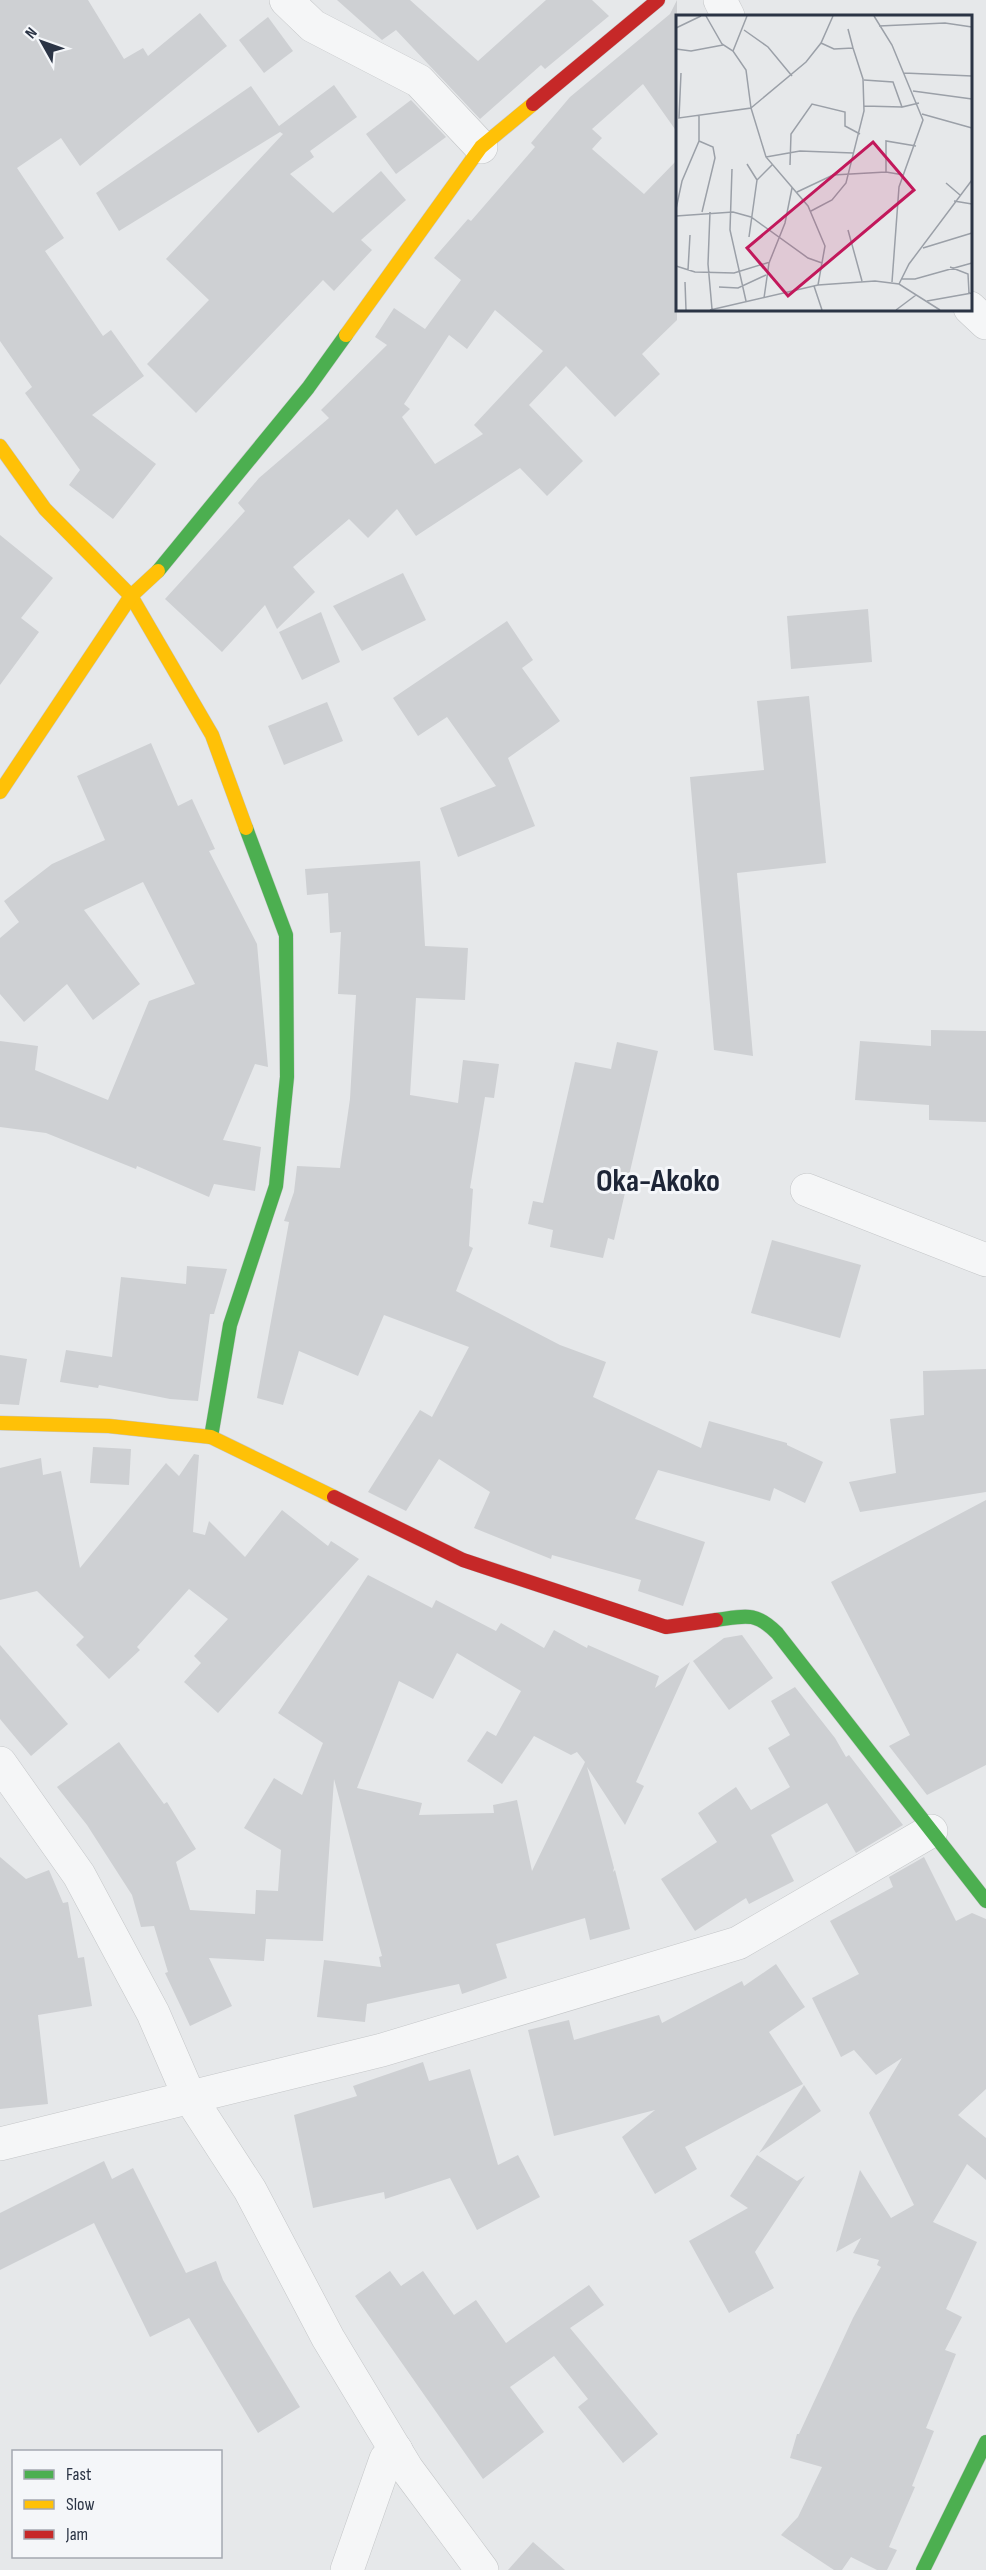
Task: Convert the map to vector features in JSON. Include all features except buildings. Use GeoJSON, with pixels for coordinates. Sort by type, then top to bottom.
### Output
{"type":"FeatureCollection","features":[{"type":"Feature","properties":{"kind":"street"},"geometry":{"type":"LineString","coordinates":[[286,0],[313,26],[419,81],[481,147]]}},
{"type":"Feature","properties":{"kind":"street"},"geometry":{"type":"LineString","coordinates":[[0,792],[131,596],[162,567],[308,388],[481,147],[658,0]]}},
{"type":"Feature","properties":{"kind":"street"},"geometry":{"type":"LineString","coordinates":[[720,0],[728,15]]}},
{"type":"Feature","properties":{"kind":"street"},"geometry":{"type":"LineString","coordinates":[[971,310],[986,323]]}},
{"type":"Feature","properties":{"kind":"street"},"geometry":{"type":"LineString","coordinates":[[0,446],[45,509],[131,596],[212,735],[286,935],[287,1077],[276,1186],[230,1325],[211,1437]]}},
{"type":"Feature","properties":{"kind":"street"},"geometry":{"type":"LineString","coordinates":[[807,1191],[986,1260]]}},
{"type":"Feature","properties":{"kind":"street"},"geometry":{"type":"LineString","coordinates":[[0,1423],[109,1426],[211,1437],[474,1564],[666,1627],[743,1616],[763,1619],[986,1901]]}},
{"type":"Feature","properties":{"kind":"street"},"geometry":{"type":"LineString","coordinates":[[0,1763],[79,1875],[153,2013],[189,2096],[250,2190],[328,2338],[396,2450],[482,2570]]}},
{"type":"Feature","properties":{"kind":"street"},"geometry":{"type":"LineString","coordinates":[[0,2144],[382,2050],[738,1942],[931,1831]]}},
{"type":"Feature","properties":{"kind":"street"},"geometry":{"type":"LineString","coordinates":[[923,2570],[986,2442]]}},
{"type":"Feature","properties":{"kind":"street"},"geometry":{"type":"LineString","coordinates":[[347,2570],[386,2459],[396,2450]]}},
{"type":"Feature","properties":{"kind":"traffic: fast"},"geometry":{"type":"LineString","coordinates":[[158,571],[308,388],[346,335]]}},
{"type":"Feature","properties":{"kind":"traffic: fast"},"geometry":{"type":"LineString","coordinates":[[211,1437],[230,1325],[276,1186],[287,1077],[286,935],[246,828]]}},
{"type":"Feature","properties":{"kind":"traffic: fast"},"geometry":{"type":"LineString","coordinates":[[716,1620],[735,1617],[756,1618],[777,1633],[986,1901]]}},
{"type":"Feature","properties":{"kind":"traffic: fast"},"geometry":{"type":"LineString","coordinates":[[923,2570],[986,2442]]}},
{"type":"Feature","properties":{"kind":"traffic: slow"},"geometry":{"type":"LineString","coordinates":[[346,335],[481,147],[533,104]]}},
{"type":"Feature","properties":{"kind":"traffic: slow"},"geometry":{"type":"LineString","coordinates":[[0,446],[45,509],[131,596],[212,735],[246,828]]}},
{"type":"Feature","properties":{"kind":"traffic: slow"},"geometry":{"type":"LineString","coordinates":[[0,792],[131,596],[158,571]]}},
{"type":"Feature","properties":{"kind":"traffic: slow"},"geometry":{"type":"LineString","coordinates":[[0,1423],[109,1426],[211,1437],[334,1497]]}},
{"type":"Feature","properties":{"kind":"traffic: jam"},"geometry":{"type":"LineString","coordinates":[[533,104],[658,0]]}},
{"type":"Feature","properties":{"kind":"traffic: jam"},"geometry":{"type":"LineString","coordinates":[[334,1497],[463,1560],[666,1627],[716,1620]]}},
{"type":"Feature","properties":{"kind":"district","name":"Oka-Akoko"},"geometry":{"type":"Point","coordinates":[658,1181]}}]}
